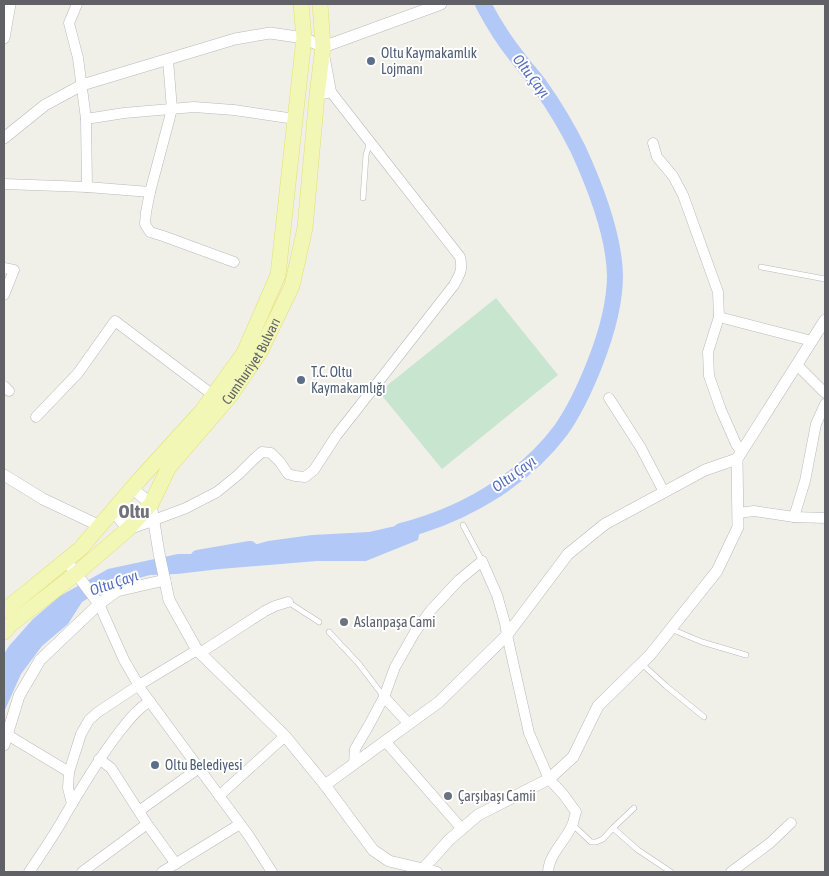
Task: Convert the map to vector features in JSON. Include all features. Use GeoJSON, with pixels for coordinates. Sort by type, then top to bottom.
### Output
{"type":"FeatureCollection","features":[{"type":"Feature","properties":{"kind":"main road","name":"Cumhuriyet Bulvarı"},"geometry":{"type":"LineString","coordinates":[[4,610],[80,549],[202,411],[244,353],[278,275],[304,38],[301,4]]}},
{"type":"Feature","properties":{"kind":"main road","name":"Cumhuriyet Bulvarı"},"geometry":{"type":"LineString","coordinates":[[4,632],[11,624],[80,577],[151,504],[170,467],[230,396],[260,352],[292,286],[305,228],[324,94],[324,47],[320,4]]}},
{"type":"Feature","properties":{"kind":"street"},"geometry":{"type":"LineString","coordinates":[[4,37],[10,4]]}},
{"type":"Feature","properties":{"kind":"street"},"geometry":{"type":"LineString","coordinates":[[77,4],[69,23],[78,58],[86,119],[87,187]]}},
{"type":"Feature","properties":{"kind":"street"},"geometry":{"type":"LineString","coordinates":[[4,138],[45,105],[82,85],[235,39],[270,33],[304,38],[324,47],[441,4]]}},
{"type":"Feature","properties":{"kind":"street"},"geometry":{"type":"LineString","coordinates":[[168,60],[172,109],[150,192],[145,224],[150,232],[234,262]]}},
{"type":"Feature","properties":{"kind":"street"},"geometry":{"type":"LineString","coordinates":[[113,511],[128,529],[186,508],[217,492],[262,452],[271,453],[288,474],[305,477],[314,470],[336,436],[454,286],[462,266],[460,257],[370,142],[324,94]]}},
{"type":"Feature","properties":{"kind":"street"},"geometry":{"type":"LineString","coordinates":[[86,119],[194,106],[295,119]]}},
{"type":"Feature","properties":{"kind":"street"},"geometry":{"type":"LineString","coordinates":[[422,870],[449,840],[478,815],[548,780],[573,757],[598,706],[650,655],[718,571],[738,527],[739,455],[710,376],[708,352],[719,317],[718,292],[683,195],[673,176],[656,157],[653,142]]}},
{"type":"Feature","properties":{"kind":"street"},"geometry":{"type":"LineString","coordinates":[[4,184],[87,187],[150,192]]}},
{"type":"Feature","properties":{"kind":"street"},"geometry":{"type":"LineString","coordinates":[[4,268],[14,270],[4,295]]}},
{"type":"Feature","properties":{"kind":"street"},"geometry":{"type":"LineString","coordinates":[[719,317],[812,342]]}},
{"type":"Feature","properties":{"kind":"street"},"geometry":{"type":"LineString","coordinates":[[325,785],[439,702],[506,635],[568,554],[605,524],[705,470],[739,455],[825,320]]}},
{"type":"Feature","properties":{"kind":"street"},"geometry":{"type":"LineString","coordinates":[[36,417],[78,373],[116,321],[213,395]]}},
{"type":"Feature","properties":{"kind":"street"},"geometry":{"type":"LineString","coordinates":[[797,365],[825,394]]}},
{"type":"Feature","properties":{"kind":"street"},"geometry":{"type":"LineString","coordinates":[[609,398],[641,448],[664,492]]}},
{"type":"Feature","properties":{"kind":"street"},"geometry":{"type":"LineString","coordinates":[[794,517],[805,481],[816,424],[825,404]]}},
{"type":"Feature","properties":{"kind":"street"},"geometry":{"type":"LineString","coordinates":[[4,475],[42,499],[100,526]]}},
{"type":"Feature","properties":{"kind":"street"},"geometry":{"type":"LineString","coordinates":[[132,488],[151,504],[159,553],[170,600],[199,652],[284,736],[325,785],[374,850],[389,861],[437,872]]}},
{"type":"Feature","properties":{"kind":"street"},"geometry":{"type":"LineString","coordinates":[[738,512],[754,511],[794,517],[825,518]]}},
{"type":"Feature","properties":{"kind":"street"},"geometry":{"type":"LineString","coordinates":[[66,560],[99,604],[124,660],[139,685],[240,824],[272,872]]}},
{"type":"Feature","properties":{"kind":"street"},"geometry":{"type":"LineString","coordinates":[[354,764],[355,749],[384,697],[396,667],[415,632],[431,610],[458,580],[482,561],[497,594],[505,623],[506,635],[529,733],[548,780],[563,794],[576,812],[573,824],[558,847],[548,872]]}},
{"type":"Feature","properties":{"kind":"street"},"geometry":{"type":"LineString","coordinates":[[69,772],[5,739],[18,696],[40,660],[99,604],[117,591],[165,580]]}},
{"type":"Feature","properties":{"kind":"street"},"geometry":{"type":"LineString","coordinates":[[72,804],[68,788],[70,764],[81,734],[89,720],[139,685],[199,652],[275,606],[288,602]]}},
{"type":"Feature","properties":{"kind":"street"},"geometry":{"type":"LineString","coordinates":[[384,697],[409,724]]}},
{"type":"Feature","properties":{"kind":"street"},"geometry":{"type":"LineString","coordinates":[[29,872],[99,760],[130,718],[150,701]]}},
{"type":"Feature","properties":{"kind":"street"},"geometry":{"type":"LineString","coordinates":[[219,796],[284,736]]}},
{"type":"Feature","properties":{"kind":"street"},"geometry":{"type":"LineString","coordinates":[[385,741],[462,829]]}},
{"type":"Feature","properties":{"kind":"street"},"geometry":{"type":"LineString","coordinates":[[99,760],[111,768],[174,868]]}},
{"type":"Feature","properties":{"kind":"street"},"geometry":{"type":"LineString","coordinates":[[139,811],[199,768]]}},
{"type":"Feature","properties":{"kind":"street"},"geometry":{"type":"LineString","coordinates":[[731,872],[770,844],[790,823]]}},
{"type":"Feature","properties":{"kind":"street"},"geometry":{"type":"LineString","coordinates":[[82,872],[147,824]]}},
{"type":"Feature","properties":{"kind":"street"},"geometry":{"type":"LineString","coordinates":[[162,872],[174,868],[240,824]]}},
{"type":"Feature","properties":{"kind":"lane"},"geometry":{"type":"LineString","coordinates":[[363,198],[366,155],[370,142]]}},
{"type":"Feature","properties":{"kind":"lane"},"geometry":{"type":"LineString","coordinates":[[761,267],[825,279]]}},
{"type":"Feature","properties":{"kind":"lane"},"geometry":{"type":"LineString","coordinates":[[462,525],[482,561]]}},
{"type":"Feature","properties":{"kind":"lane"},"geometry":{"type":"LineString","coordinates":[[288,602],[319,622]]}},
{"type":"Feature","properties":{"kind":"lane"},"geometry":{"type":"LineString","coordinates":[[671,629],[702,642],[746,655]]}},
{"type":"Feature","properties":{"kind":"lane"},"geometry":{"type":"LineString","coordinates":[[329,632],[384,697]]}},
{"type":"Feature","properties":{"kind":"lane"},"geometry":{"type":"LineString","coordinates":[[642,663],[666,686],[704,717]]}},
{"type":"Feature","properties":{"kind":"lane"},"geometry":{"type":"LineString","coordinates":[[573,824],[591,842],[596,842],[603,839],[634,808]]}},
{"type":"Feature","properties":{"kind":"lane"},"geometry":{"type":"LineString","coordinates":[[613,828],[638,850],[671,872]]}},
{"type":"Feature","properties":{"kind":"green space"},"geometry":{"type":"Polygon","coordinates":[[[496,298],[558,375],[442,469],[379,392],[496,298]]]}},
{"type":"Feature","properties":{"kind":"water"},"geometry":{"type":"Polygon","coordinates":[[[422,520],[418,540],[366,561],[317,561],[150,575],[107,587],[82,602],[68,624],[42,646],[21,674],[4,712],[4,654],[9,646],[33,619],[60,596],[108,569],[178,554],[222,554],[268,541],[312,535],[369,532],[422,520]]]}},
{"type":"Feature","properties":{"kind":"waterway","name":"Oltu Çayı"},"geometry":{"type":"LineString","coordinates":[[401,531],[446,516],[489,494],[528,465],[546,448],[561,430],[584,389],[603,342],[615,287],[614,259],[607,227],[597,194],[578,149],[551,102],[503,38],[483,4]]}},
{"type":"Feature","properties":{"kind":"waterway","name":"Oltu Çayı"},"geometry":{"type":"LineString","coordinates":[[198,558],[250,549]]}},
{"type":"Feature","properties":{"kind":"place","name":"Oltu Kaymakamlık Lojmanı"},"geometry":{"type":"Point","coordinates":[371,61]}},
{"type":"Feature","properties":{"kind":"place","name":"T.C. Oltu Kaymakamlığı"},"geometry":{"type":"Point","coordinates":[301,380]}},
{"type":"Feature","properties":{"kind":"place","name":"Aslanpaşa Cami"},"geometry":{"type":"Point","coordinates":[344,622]}},
{"type":"Feature","properties":{"kind":"place","name":"Oltu Belediyesi"},"geometry":{"type":"Point","coordinates":[155,765]}},
{"type":"Feature","properties":{"kind":"place","name":"Çarşıbaşı Camii"},"geometry":{"type":"Point","coordinates":[448,796]}},
{"type":"Feature","properties":{"kind":"district","name":"Oltu"},"geometry":{"type":"Point","coordinates":[134,511]}}]}
